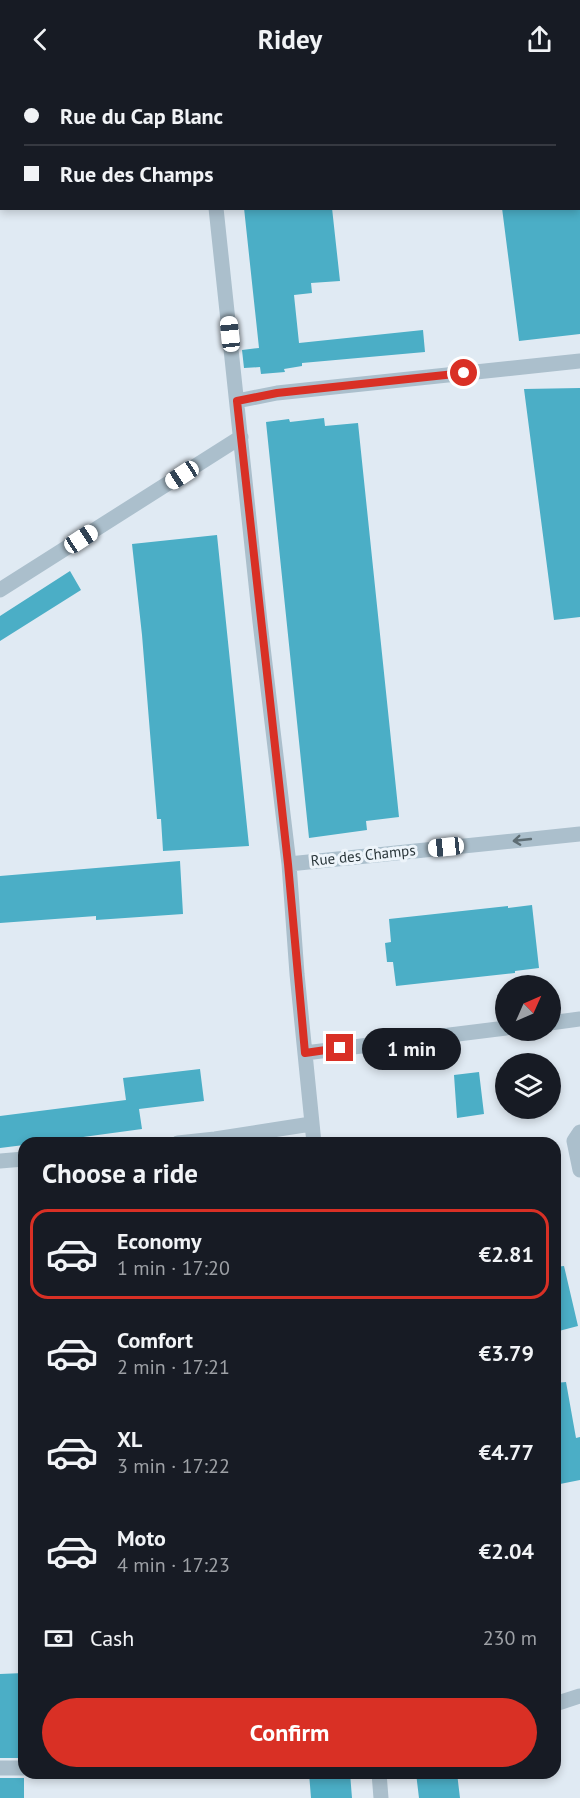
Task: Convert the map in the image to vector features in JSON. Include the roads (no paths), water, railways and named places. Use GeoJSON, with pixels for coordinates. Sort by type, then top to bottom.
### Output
{"type":"FeatureCollection","features":[{"type":"Feature","properties":{"kind":"street"},"geometry":{"type":"LineString","coordinates":[[216,210],[288,864],[313,1137]]}},
{"type":"Feature","properties":{"kind":"street"},"geometry":{"type":"LineString","coordinates":[[237,401],[277,393],[580,361]]}},
{"type":"Feature","properties":{"kind":"street"},"geometry":{"type":"LineString","coordinates":[[0,590],[241,438]]}},
{"type":"Feature","properties":{"kind":"street","name":"Rue des Champs"},"geometry":{"type":"LineString","coordinates":[[288,864],[580,834]]}},
{"type":"Feature","properties":{"kind":"street"},"geometry":{"type":"LineString","coordinates":[[561,1022],[580,1019]]}},
{"type":"Feature","properties":{"kind":"street"},"geometry":{"type":"LineString","coordinates":[[305,1053],[495,1029]]}},
{"type":"Feature","properties":{"kind":"street"},"geometry":{"type":"LineString","coordinates":[[229,1137],[311,1124]]}},
{"type":"Feature","properties":{"kind":"street"},"geometry":{"type":"LineString","coordinates":[[580,1132],[574,1141],[580,1170]]}},
{"type":"Feature","properties":{"kind":"street"},"geometry":{"type":"LineString","coordinates":[[0,1161],[18,1160]]}},
{"type":"Feature","properties":{"kind":"street"},"geometry":{"type":"LineString","coordinates":[[561,1702],[580,1696]]}},
{"type":"Feature","properties":{"kind":"street"},"geometry":{"type":"LineString","coordinates":[[0,1768],[18,1768]]}},
{"type":"Feature","properties":{"kind":"street"},"geometry":{"type":"LineString","coordinates":[[379,1779],[381,1798]]}}]}
